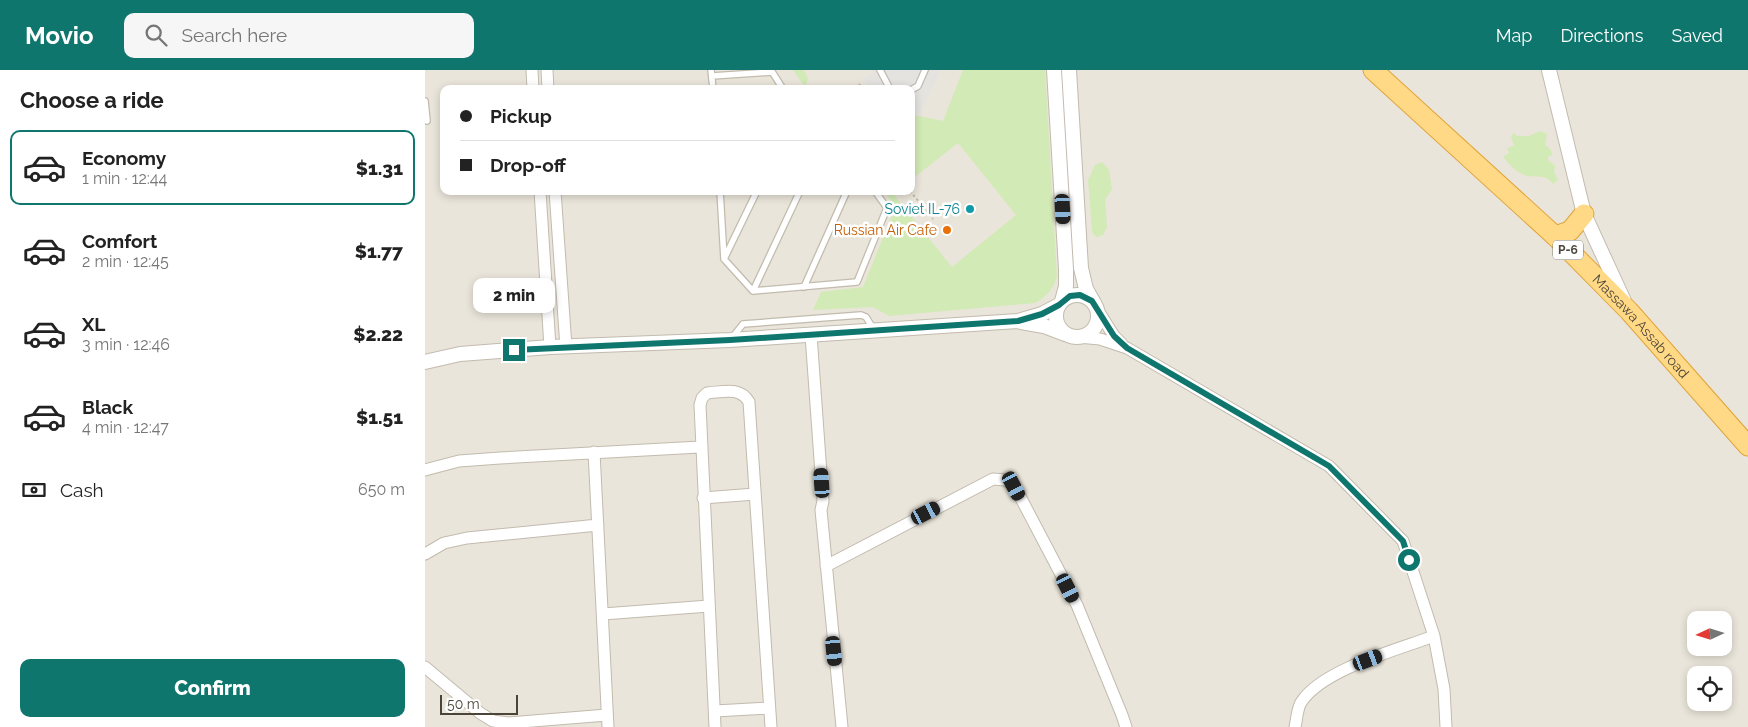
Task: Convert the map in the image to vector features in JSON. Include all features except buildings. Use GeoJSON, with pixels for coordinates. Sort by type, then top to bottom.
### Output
{"type":"FeatureCollection","features":[{"type":"Feature","properties":{"kind":"highway","name":"Massawa Assab road"},"geometry":{"type":"LineString","coordinates":[[1373,70],[1555,236],[1629,312],[1748,446]]}},
{"type":"Feature","properties":{"kind":"highway"},"geometry":{"type":"LineString","coordinates":[[1555,236],[1570,231],[1584,214]]}},
{"type":"Feature","properties":{"kind":"street"},"geometry":{"type":"LineString","coordinates":[[532,70],[533,85]]}},
{"type":"Feature","properties":{"kind":"street"},"geometry":{"type":"LineString","coordinates":[[547,70],[548,85]]}},
{"type":"Feature","properties":{"kind":"street"},"geometry":{"type":"LineString","coordinates":[[425,362],[460,354],[550,347],[875,332],[1018,321],[1042,314],[1061,303],[1070,296],[1080,295],[1089,298],[1096,307],[1097,322],[1093,330],[1086,335],[1074,336],[1062,330],[1057,314],[1061,303],[1066,286],[1066,269],[1054,70]]}},
{"type":"Feature","properties":{"kind":"street"},"geometry":{"type":"LineString","coordinates":[[1069,70],[1081,268],[1086,289],[1096,307],[1114,336],[1127,348],[1329,466],[1403,541],[1434,636],[1444,689],[1446,727]]}},
{"type":"Feature","properties":{"kind":"street"},"geometry":{"type":"LineString","coordinates":[[1549,70],[1584,214],[1629,312]]}},
{"type":"Feature","properties":{"kind":"street"},"geometry":{"type":"LineString","coordinates":[[540,195],[550,347]]}},
{"type":"Feature","properties":{"kind":"street"},"geometry":{"type":"LineString","coordinates":[[555,195],[566,347]]}},
{"type":"Feature","properties":{"kind":"street"},"geometry":{"type":"LineString","coordinates":[[1018,321],[1044,326],[1074,336],[1099,339],[1127,348]]}},
{"type":"Feature","properties":{"kind":"street"},"geometry":{"type":"LineString","coordinates":[[811,335],[823,501],[821,510],[842,727]]}},
{"type":"Feature","properties":{"kind":"street"},"geometry":{"type":"LineString","coordinates":[[715,727],[699,405],[707,393],[739,392],[745,395],[749,402],[771,727]]}},
{"type":"Feature","properties":{"kind":"street"},"geometry":{"type":"LineString","coordinates":[[425,470],[459,462],[594,452],[700,447]]}},
{"type":"Feature","properties":{"kind":"street"},"geometry":{"type":"LineString","coordinates":[[425,667],[480,713],[493,721],[509,723],[607,721],[594,452]]}},
{"type":"Feature","properties":{"kind":"street"},"geometry":{"type":"LineString","coordinates":[[826,566],[993,479],[1005,480],[1014,486],[1077,605],[1126,727]]}},
{"type":"Feature","properties":{"kind":"street"},"geometry":{"type":"LineString","coordinates":[[703,498],[755,494]]}},
{"type":"Feature","properties":{"kind":"street"},"geometry":{"type":"LineString","coordinates":[[425,554],[444,544],[467,538],[598,525]]}},
{"type":"Feature","properties":{"kind":"street"},"geometry":{"type":"LineString","coordinates":[[603,614],[709,606]]}},
{"type":"Feature","properties":{"kind":"street"},"geometry":{"type":"LineString","coordinates":[[1295,727],[1301,702],[1313,688],[1352,666],[1434,636]]}},
{"type":"Feature","properties":{"kind":"street"},"geometry":{"type":"LineString","coordinates":[[715,711],[769,708]]}},
{"type":"Feature","properties":{"kind":"lane"},"geometry":{"type":"LineString","coordinates":[[880,70],[888,85]]}},
{"type":"Feature","properties":{"kind":"lane"},"geometry":{"type":"LineString","coordinates":[[915,88],[918,86],[925,70]]}},
{"type":"Feature","properties":{"kind":"lane"},"geometry":{"type":"LineString","coordinates":[[712,73],[771,71],[780,85]]}},
{"type":"Feature","properties":{"kind":"lane"},"geometry":{"type":"LineString","coordinates":[[425,101],[427,121]]}},
{"type":"Feature","properties":{"kind":"lane"},"geometry":{"type":"LineString","coordinates":[[720,195],[724,259],[753,291]]}},
{"type":"Feature","properties":{"kind":"lane"},"geometry":{"type":"LineString","coordinates":[[724,259],[755,195]]}},
{"type":"Feature","properties":{"kind":"lane"},"geometry":{"type":"LineString","coordinates":[[753,291],[798,195]]}},
{"type":"Feature","properties":{"kind":"lane"},"geometry":{"type":"LineString","coordinates":[[804,287],[845,195]]}},
{"type":"Feature","properties":{"kind":"lane"},"geometry":{"type":"LineString","coordinates":[[753,291],[857,282],[887,208],[878,195]]}},
{"type":"Feature","properties":{"kind":"lane"},"geometry":{"type":"LineString","coordinates":[[730,340],[743,324],[861,315],[866,318],[875,332]]}},
{"type":"Feature","properties":{"kind":"path"},"geometry":{"type":"LineString","coordinates":[[913,195],[933,219]]}},
{"type":"Feature","properties":{"kind":"shaded area"},"geometry":{"type":"Polygon","coordinates":[[[425,70],[1748,70],[1748,727],[425,727],[425,70]]]}},
{"type":"Feature","properties":{"kind":"shaded area"},"geometry":{"type":"Polygon","coordinates":[[[872,70],[941,70],[919,116],[915,116],[915,85],[867,85],[863,78],[873,73],[872,70]]]}},
{"type":"Feature","properties":{"kind":"green space"},"geometry":{"type":"Polygon","coordinates":[[[793,70],[804,70],[808,79],[806,85],[804,85],[793,70]]]}},
{"type":"Feature","properties":{"kind":"green space"},"geometry":{"type":"Polygon","coordinates":[[[963,70],[1045,70],[1057,277],[1051,289],[1046,296],[1035,303],[889,316],[873,307],[813,310],[821,292],[863,287],[895,208],[887,195],[894,195],[952,267],[1016,215],[958,143],[915,177],[915,116],[943,121],[963,70]]]}},
{"type":"Feature","properties":{"kind":"green space"},"geometry":{"type":"Polygon","coordinates":[[[1540,131],[1547,134],[1545,145],[1553,155],[1548,157],[1548,160],[1555,166],[1554,172],[1558,180],[1553,184],[1550,180],[1543,177],[1524,175],[1512,167],[1503,157],[1509,153],[1507,148],[1514,146],[1511,136],[1514,133],[1517,136],[1529,136],[1540,131]]]}},
{"type":"Feature","properties":{"kind":"green space"},"geometry":{"type":"Polygon","coordinates":[[[1102,162],[1109,170],[1112,189],[1105,200],[1107,227],[1103,235],[1096,237],[1092,232],[1088,180],[1095,165],[1102,162]]]}},
{"type":"Feature","properties":{"kind":"place","name":"Soviet IL-76"},"geometry":{"type":"Point","coordinates":[970,209]}},
{"type":"Feature","properties":{"kind":"place","name":"Russian Air Cafe"},"geometry":{"type":"Point","coordinates":[947,230]}},
{"type":"Feature","properties":{"kind":"route"},"geometry":{"type":"LineString","coordinates":[[514,350],[875,332],[1018,321],[1050,311],[1066,298],[1080,295],[1092,301],[1114,336],[1127,348],[1329,466],[1403,541],[1409,560]]}}]}
